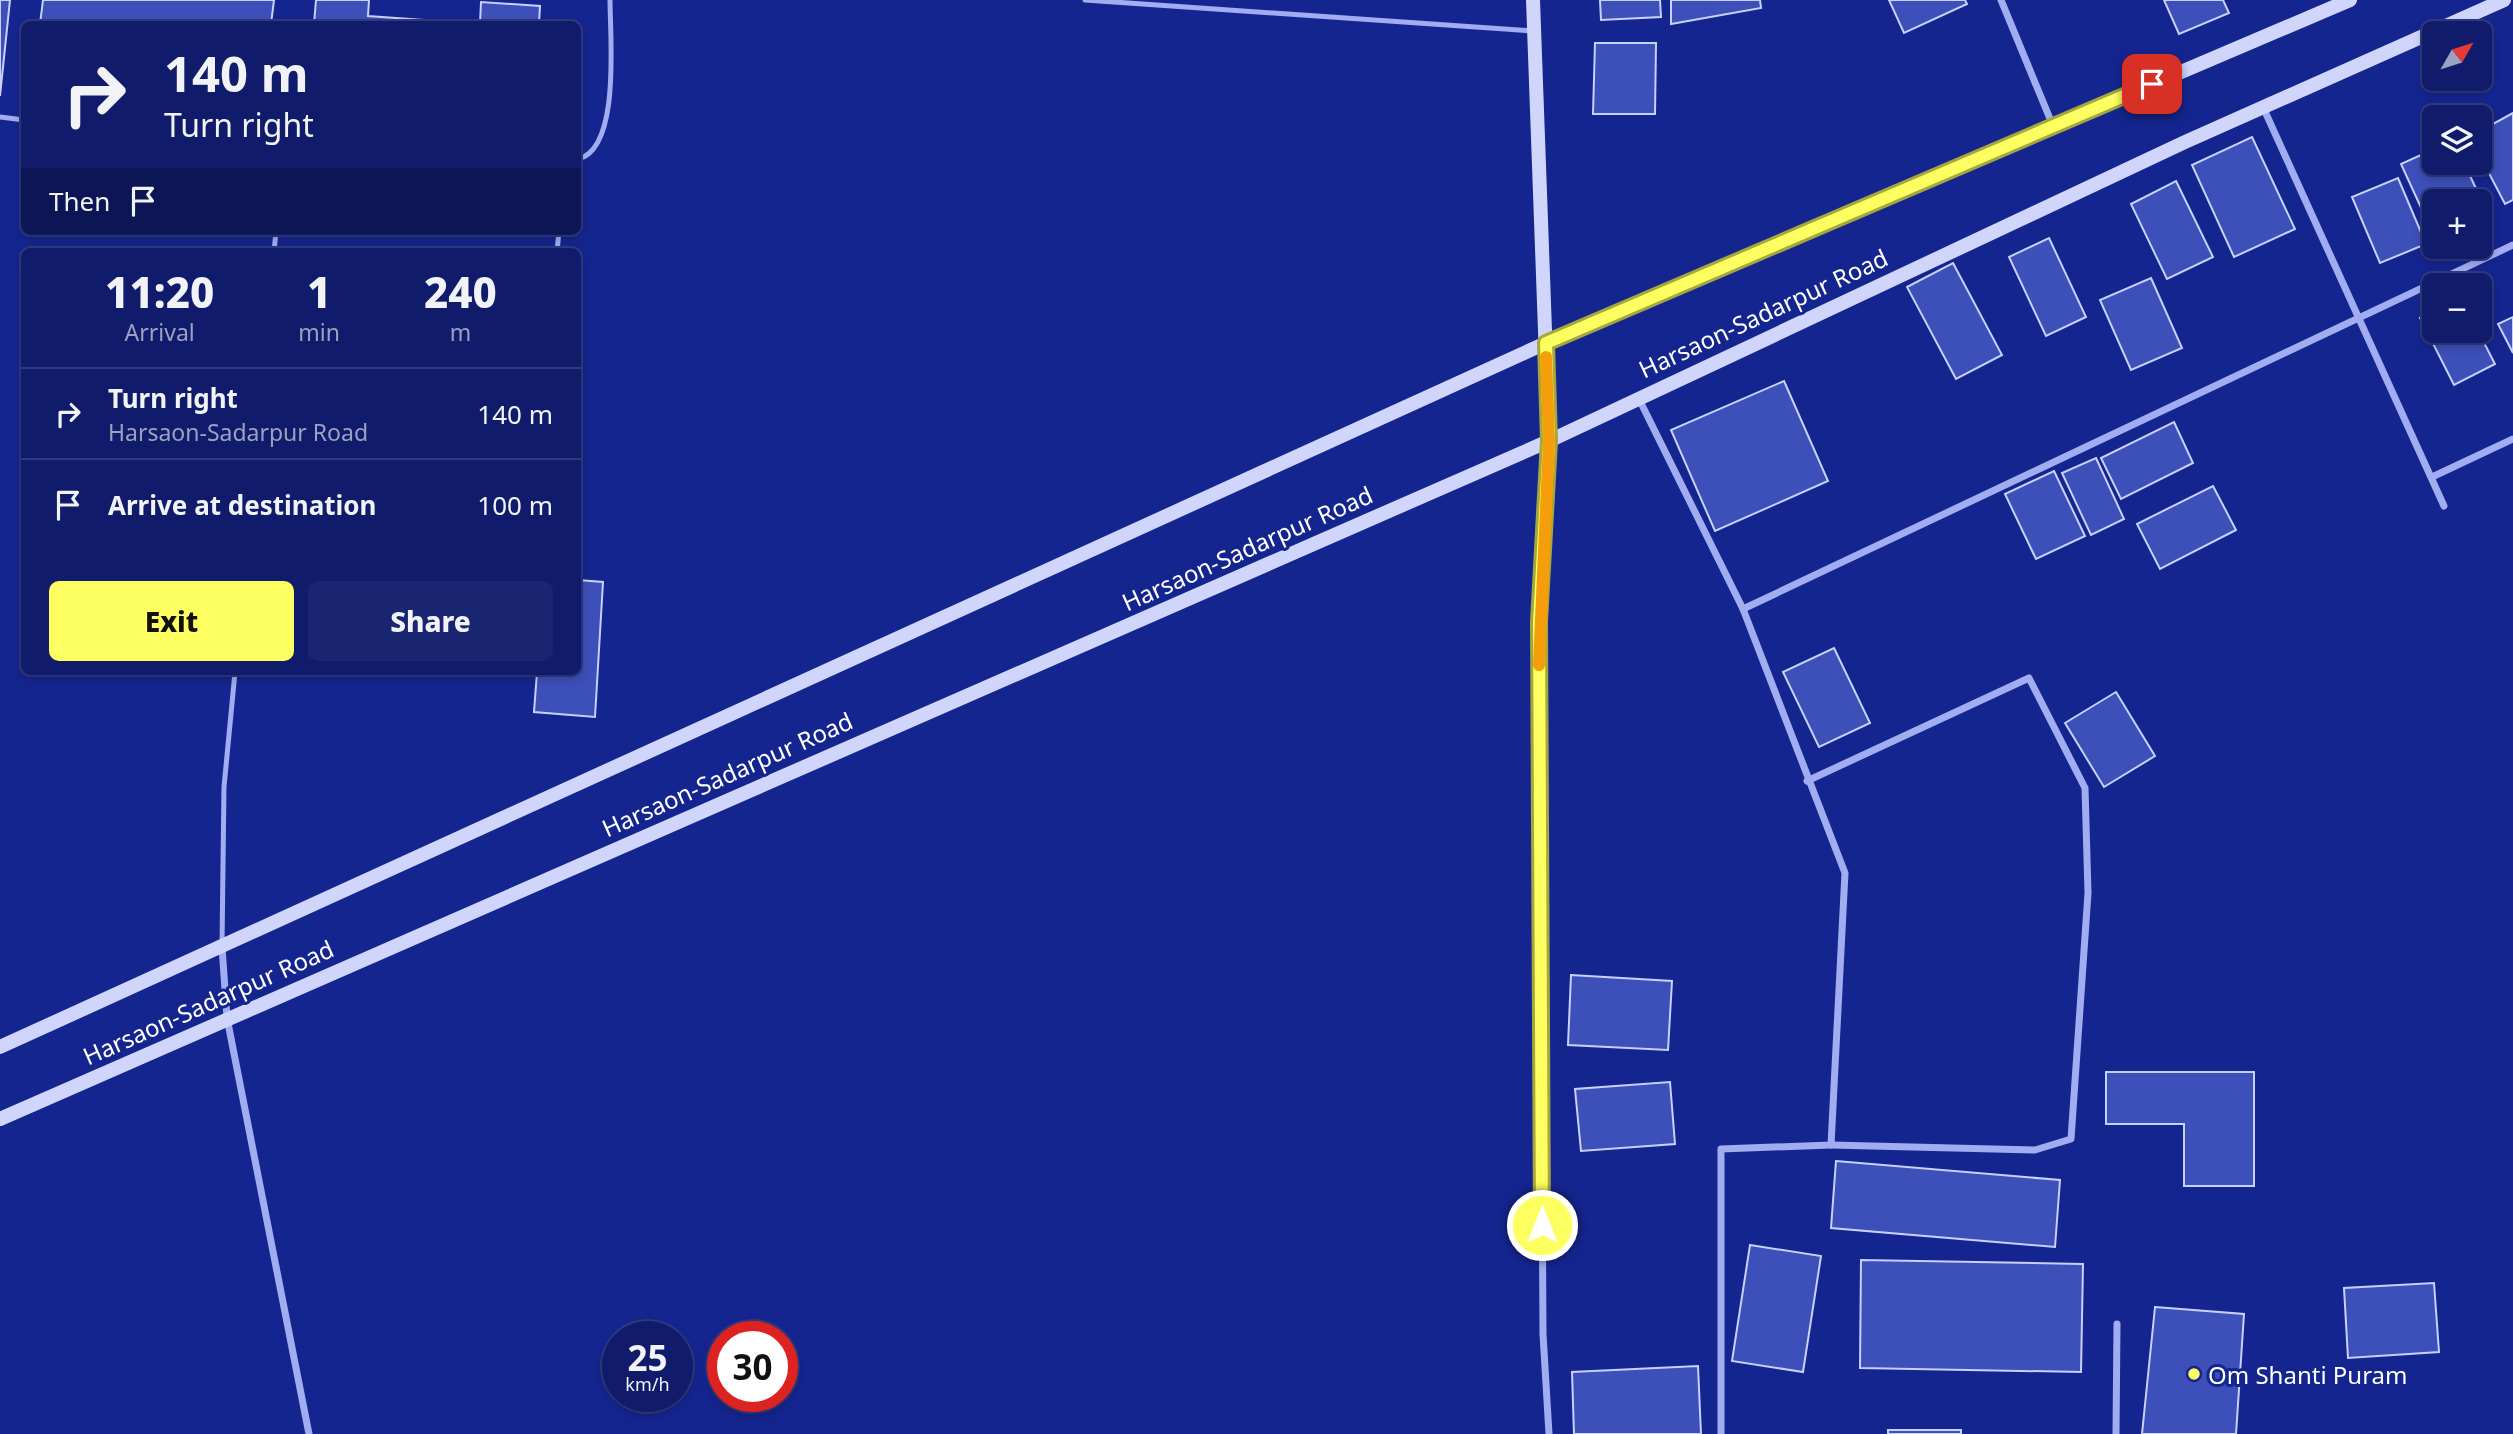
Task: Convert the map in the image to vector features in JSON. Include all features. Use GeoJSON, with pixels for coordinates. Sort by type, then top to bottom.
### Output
{"type":"FeatureCollection","features":[{"type":"Feature","properties":{"kind":"street"},"geometry":{"type":"LineString","coordinates":[[1533,0],[1549,441],[1539,622],[1543,1320],[1549,1434]]}},
{"type":"Feature","properties":{"kind":"street"},"geometry":{"type":"LineString","coordinates":[[2001,0],[2053,126]]}},
{"type":"Feature","properties":{"kind":"street","name":"Harsaon-Sadarpur Road"},"geometry":{"type":"LineString","coordinates":[[0,1047],[1546,343],[2350,0]]}},
{"type":"Feature","properties":{"kind":"street","name":"Harsaon-Sadarpur Road"},"geometry":{"type":"LineString","coordinates":[[0,1119],[1549,441],[1637,396],[2263,107],[2504,0]]}},
{"type":"Feature","properties":{"kind":"street"},"geometry":{"type":"LineString","coordinates":[[2263,107],[2444,506]]}},
{"type":"Feature","properties":{"kind":"street"},"geometry":{"type":"LineString","coordinates":[[1743,609],[2513,245]]}},
{"type":"Feature","properties":{"kind":"street"},"geometry":{"type":"LineString","coordinates":[[1637,396],[1743,609],[1807,781],[1846,873],[1831,1145]]}},
{"type":"Feature","properties":{"kind":"street"},"geometry":{"type":"LineString","coordinates":[[2432,477],[2513,439]]}},
{"type":"Feature","properties":{"kind":"street"},"geometry":{"type":"LineString","coordinates":[[1721,1434],[1721,1149],[1831,1145],[2035,1150],[2071,1139],[2088,893],[2085,788],[2029,678],[1807,781]]}},
{"type":"Feature","properties":{"kind":"street"},"geometry":{"type":"LineString","coordinates":[[222,947],[227,1018],[309,1434]]}},
{"type":"Feature","properties":{"kind":"street"},"geometry":{"type":"LineString","coordinates":[[2116,1434],[2117,1324]]}},
{"type":"Feature","properties":{"kind":"lane"},"geometry":{"type":"LineString","coordinates":[[581,158],[600,142],[609,110],[610,0]]}},
{"type":"Feature","properties":{"kind":"lane"},"geometry":{"type":"LineString","coordinates":[[1085,0],[1533,31]]}},
{"type":"Feature","properties":{"kind":"lane"},"geometry":{"type":"LineString","coordinates":[[0,117],[21,120]]}},
{"type":"Feature","properties":{"kind":"lane"},"geometry":{"type":"LineString","coordinates":[[222,947],[224,787],[235,675]]}},
{"type":"Feature","properties":{"kind":"building"},"geometry":{"type":"Polygon","coordinates":[[[0,0],[10,0],[0,96],[0,0]]]}},
{"type":"Feature","properties":{"kind":"building"},"geometry":{"type":"Polygon","coordinates":[[[43,0],[274,0],[271,21],[40,21],[43,0]]]}},
{"type":"Feature","properties":{"kind":"building"},"geometry":{"type":"Polygon","coordinates":[[[316,0],[369,0],[368,16],[438,21],[314,21],[316,0]]]}},
{"type":"Feature","properties":{"kind":"building"},"geometry":{"type":"Polygon","coordinates":[[[1600,0],[1660,0],[1661,17],[1601,20],[1600,0]]]}},
{"type":"Feature","properties":{"kind":"building"},"geometry":{"type":"Polygon","coordinates":[[[1671,0],[1760,0],[1761,8],[1671,24],[1671,0]]]}},
{"type":"Feature","properties":{"kind":"building"},"geometry":{"type":"Polygon","coordinates":[[[1889,0],[1965,0],[1967,4],[1904,33],[1889,0]]]}},
{"type":"Feature","properties":{"kind":"building"},"geometry":{"type":"Polygon","coordinates":[[[2164,0],[2223,0],[2229,13],[2179,34],[2164,0]]]}},
{"type":"Feature","properties":{"kind":"building"},"geometry":{"type":"Polygon","coordinates":[[[481,2],[540,6],[539,21],[480,21],[481,2]]]}},
{"type":"Feature","properties":{"kind":"building"},"geometry":{"type":"Polygon","coordinates":[[[1595,43],[1656,43],[1655,114],[1593,114],[1595,43]]]}},
{"type":"Feature","properties":{"kind":"building"},"geometry":{"type":"Polygon","coordinates":[[[2513,113],[2513,200],[2505,204],[2490,175],[2492,175],[2492,124],[2513,113]]]}},
{"type":"Feature","properties":{"kind":"building"},"geometry":{"type":"Polygon","coordinates":[[[2252,137],[2295,229],[2234,257],[2192,165],[2252,137]]]}},
{"type":"Feature","properties":{"kind":"building"},"geometry":{"type":"Polygon","coordinates":[[[2422,154],[2422,175],[2470,175],[2476,189],[2422,189],[2422,210],[2401,164],[2422,154]]]}},
{"type":"Feature","properties":{"kind":"building"},"geometry":{"type":"Polygon","coordinates":[[[2398,178],[2422,235],[2422,246],[2380,263],[2352,197],[2398,178]]]}},
{"type":"Feature","properties":{"kind":"building"},"geometry":{"type":"Polygon","coordinates":[[[2176,181],[2213,257],[2167,279],[2131,204],[2176,181]]]}},
{"type":"Feature","properties":{"kind":"building"},"geometry":{"type":"Polygon","coordinates":[[[2049,238],[2086,317],[2046,336],[2009,257],[2049,238]]]}},
{"type":"Feature","properties":{"kind":"building"},"geometry":{"type":"Polygon","coordinates":[[[1953,263],[2002,355],[1956,379],[1907,287],[1953,263]]]}},
{"type":"Feature","properties":{"kind":"building"},"geometry":{"type":"Polygon","coordinates":[[[2151,278],[2182,348],[2131,370],[2100,300],[2151,278]]]}},
{"type":"Feature","properties":{"kind":"building"},"geometry":{"type":"Polygon","coordinates":[[[2513,317],[2513,353],[2498,324],[2513,317]]]}},
{"type":"Feature","properties":{"kind":"building"},"geometry":{"type":"Polygon","coordinates":[[[2433,343],[2484,343],[2495,364],[2454,385],[2433,343]]]}},
{"type":"Feature","properties":{"kind":"building"},"geometry":{"type":"Polygon","coordinates":[[[1784,381],[1828,481],[1715,531],[1671,430],[1784,381]]]}},
{"type":"Feature","properties":{"kind":"building"},"geometry":{"type":"Polygon","coordinates":[[[2174,422],[2193,463],[2121,499],[2101,458],[2174,422]]]}},
{"type":"Feature","properties":{"kind":"building"},"geometry":{"type":"Polygon","coordinates":[[[2096,458],[2124,519],[2091,535],[2062,473],[2096,458]]]}},
{"type":"Feature","properties":{"kind":"building"},"geometry":{"type":"Polygon","coordinates":[[[2054,471],[2085,536],[2036,559],[2005,494],[2054,471]]]}},
{"type":"Feature","properties":{"kind":"building"},"geometry":{"type":"Polygon","coordinates":[[[2213,486],[2236,530],[2160,569],[2137,524],[2213,486]]]}},
{"type":"Feature","properties":{"kind":"building"},"geometry":{"type":"Polygon","coordinates":[[[581,580],[603,582],[595,717],[534,712],[537,675],[581,675],[581,580]]]}},
{"type":"Feature","properties":{"kind":"building"},"geometry":{"type":"Polygon","coordinates":[[[1834,648],[1870,723],[1819,747],[1783,672],[1834,648]]]}},
{"type":"Feature","properties":{"kind":"building"},"geometry":{"type":"Polygon","coordinates":[[[2116,692],[2155,756],[2104,787],[2065,723],[2116,692]]]}},
{"type":"Feature","properties":{"kind":"building"},"geometry":{"type":"Polygon","coordinates":[[[1571,975],[1672,981],[1668,1050],[1568,1045],[1571,975]]]}},
{"type":"Feature","properties":{"kind":"building"},"geometry":{"type":"Polygon","coordinates":[[[2106,1072],[2254,1072],[2254,1186],[2184,1186],[2184,1124],[2106,1124],[2106,1072]]]}},
{"type":"Feature","properties":{"kind":"building"},"geometry":{"type":"Polygon","coordinates":[[[1670,1082],[1675,1144],[1581,1151],[1575,1089],[1670,1082]]]}},
{"type":"Feature","properties":{"kind":"building"},"geometry":{"type":"Polygon","coordinates":[[[1836,1161],[2060,1180],[2055,1247],[1831,1228],[1836,1161]]]}},
{"type":"Feature","properties":{"kind":"building"},"geometry":{"type":"Polygon","coordinates":[[[1750,1245],[1821,1256],[1803,1372],[1732,1361],[1750,1245]]]}},
{"type":"Feature","properties":{"kind":"building"},"geometry":{"type":"Polygon","coordinates":[[[1861,1260],[2083,1264],[2081,1372],[1860,1368],[1861,1260]]]}},
{"type":"Feature","properties":{"kind":"building"},"geometry":{"type":"Polygon","coordinates":[[[2434,1283],[2439,1352],[2348,1358],[2344,1288],[2434,1283]]]}},
{"type":"Feature","properties":{"kind":"building","name":"Om Shanti Puram"},"geometry":{"type":"Polygon","coordinates":[[[2155,1307],[2244,1314],[2236,1434],[2142,1434],[2155,1307]]]}},
{"type":"Feature","properties":{"kind":"building"},"geometry":{"type":"Polygon","coordinates":[[[1698,1366],[1701,1434],[1574,1434],[1572,1372],[1698,1366]]]}},
{"type":"Feature","properties":{"kind":"building"},"geometry":{"type":"Polygon","coordinates":[[[1888,1430],[1961,1430],[1961,1434],[1888,1434],[1888,1430]]]}},
{"type":"Feature","properties":{"kind":"slow traffic"},"geometry":{"type":"LineString","coordinates":[[1539,665],[1549,441],[1546,357]]}},
{"type":"Feature","properties":{"kind":"place","name":"Om Shanti Puram"},"geometry":{"type":"Point","coordinates":[2194,1374]}},
{"type":"Feature","properties":{"kind":"route"},"geometry":{"type":"LineString","coordinates":[[1542,1225],[1539,622],[1549,441],[1546,343],[2152,84]]}}]}
